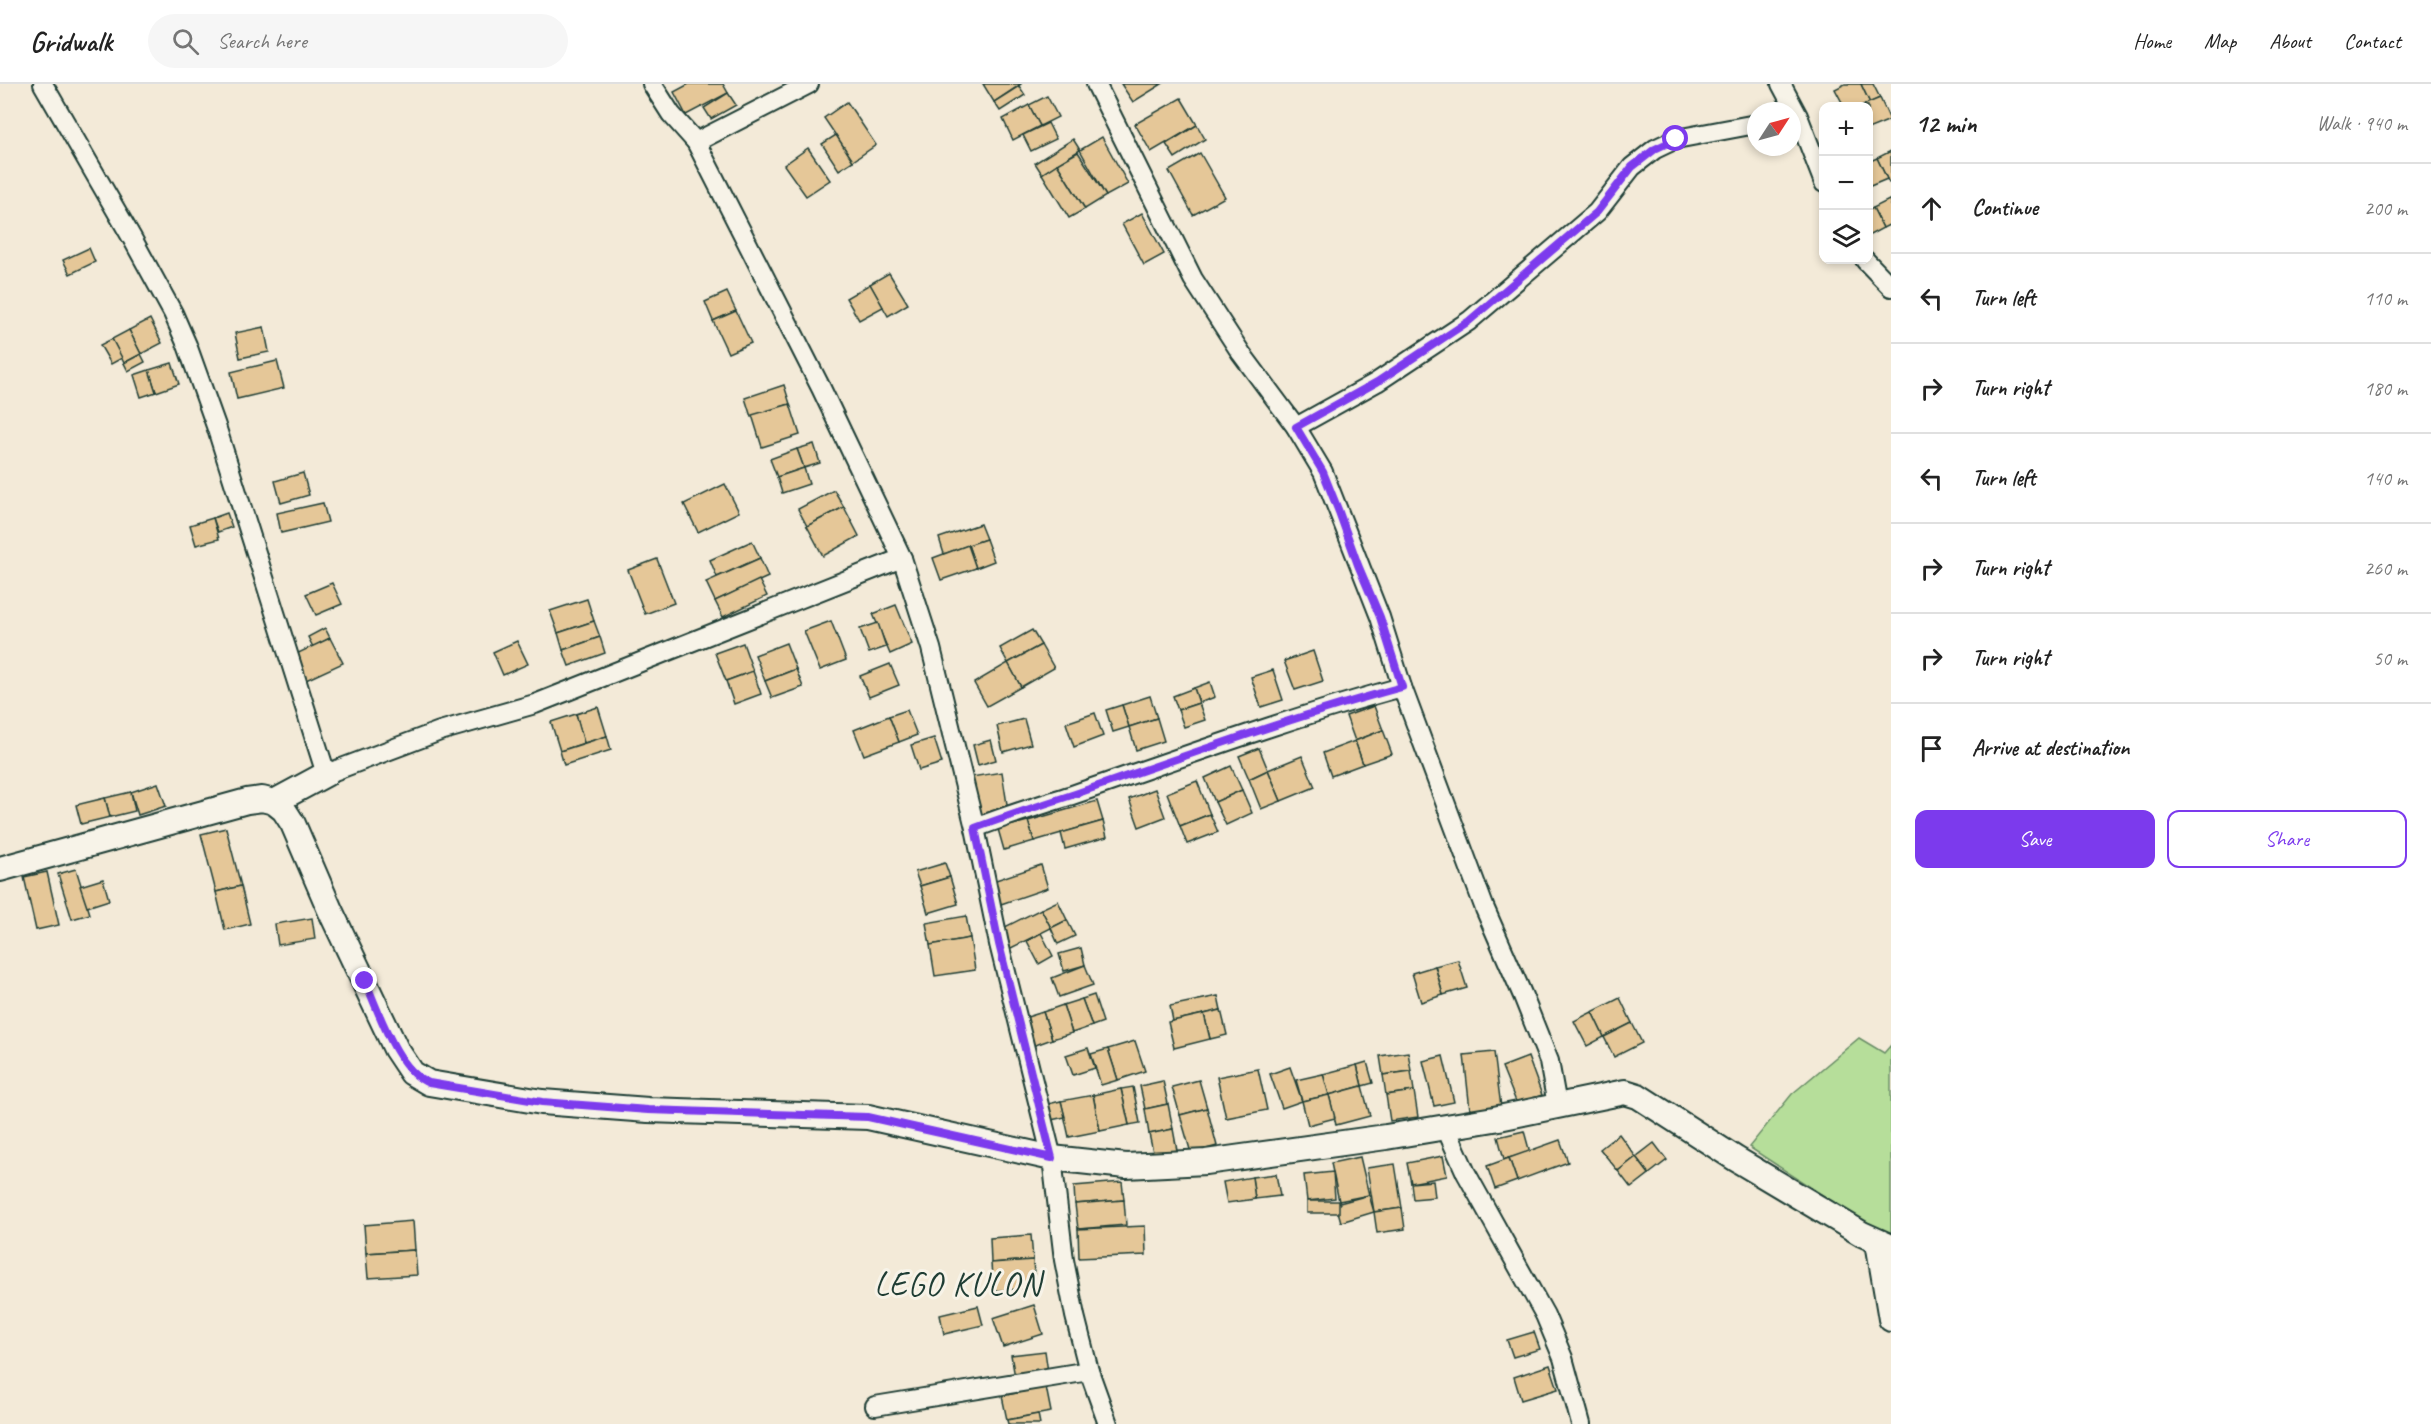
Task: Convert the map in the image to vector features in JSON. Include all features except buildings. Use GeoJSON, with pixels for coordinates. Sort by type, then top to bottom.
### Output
{"type":"FeatureCollection","features":[{"type":"Feature","properties":{"kind":"street"},"geometry":{"type":"LineString","coordinates":[[43,84],[132,238],[173,313],[187,345],[216,426],[326,774]]}},
{"type":"Feature","properties":{"kind":"street"},"geometry":{"type":"LineString","coordinates":[[652,84],[671,114],[696,142],[821,388],[902,558],[931,648],[975,828],[999,944],[1052,1158],[1064,1260],[1075,1316],[1089,1371],[1107,1424]]}},
{"type":"Feature","properties":{"kind":"street"},"geometry":{"type":"LineString","coordinates":[[696,142],[809,84]]}},
{"type":"Feature","properties":{"kind":"street"},"geometry":{"type":"LineString","coordinates":[[1096,84],[1193,279],[1241,353],[1296,427],[1323,472],[1380,617],[1402,687],[1485,909],[1549,1061],[1557,1105]]}},
{"type":"Feature","properties":{"kind":"street"},"geometry":{"type":"LineString","coordinates":[[1780,84],[1788,102]]}},
{"type":"Feature","properties":{"kind":"street"},"geometry":{"type":"LineString","coordinates":[[1296,427],[1377,382],[1469,321],[1597,212],[1632,167],[1655,149],[1676,139],[1747,126]]}},
{"type":"Feature","properties":{"kind":"street"},"geometry":{"type":"LineString","coordinates":[[1801,131],[1819,172]]}},
{"type":"Feature","properties":{"kind":"street"},"geometry":{"type":"LineString","coordinates":[[1869,264],[1891,287]]}},
{"type":"Feature","properties":{"kind":"street"},"geometry":{"type":"LineString","coordinates":[[274,802],[326,774],[440,731],[535,704],[902,558]]}},
{"type":"Feature","properties":{"kind":"street"},"geometry":{"type":"LineString","coordinates":[[975,828],[1030,807],[1271,726],[1402,687]]}},
{"type":"Feature","properties":{"kind":"street"},"geometry":{"type":"LineString","coordinates":[[0,869],[247,801],[262,799],[274,802],[284,810],[293,824],[330,910],[396,1049],[406,1065],[420,1079],[542,1102],[660,1110],[868,1117],[1052,1158],[1126,1166],[1206,1161],[1386,1137],[1494,1119],[1620,1092],[1632,1093],[1736,1159],[1885,1244],[1891,1319]]}},
{"type":"Feature","properties":{"kind":"street"},"geometry":{"type":"LineString","coordinates":[[1445,1126],[1466,1173],[1545,1315],[1563,1358],[1581,1424]]}},
{"type":"Feature","properties":{"kind":"street"},"geometry":{"type":"LineString","coordinates":[[875,1406],[1089,1371]]}},
{"type":"Feature","properties":{"kind":"green space"},"geometry":{"type":"Polygon","coordinates":[[[1859,1038],[1884,1053],[1891,1045],[1891,1250],[1881,1233],[1749,1147],[1792,1094],[1859,1038]]]}},
{"type":"Feature","properties":{"kind":"district","name":"LEGO KULON"},"geometry":{"type":"Point","coordinates":[958,1284]}},
{"type":"Feature","properties":{"kind":"route"},"geometry":{"type":"LineString","coordinates":[[365,981],[396,1049],[406,1065],[412,1073],[429,1083],[542,1102],[648,1110],[868,1117],[1052,1158],[999,944],[975,828],[1030,807],[1292,719],[1402,687],[1380,617],[1323,472],[1296,427],[1377,382],[1469,321],[1597,212],[1632,167],[1655,149],[1676,139]]}}]}
